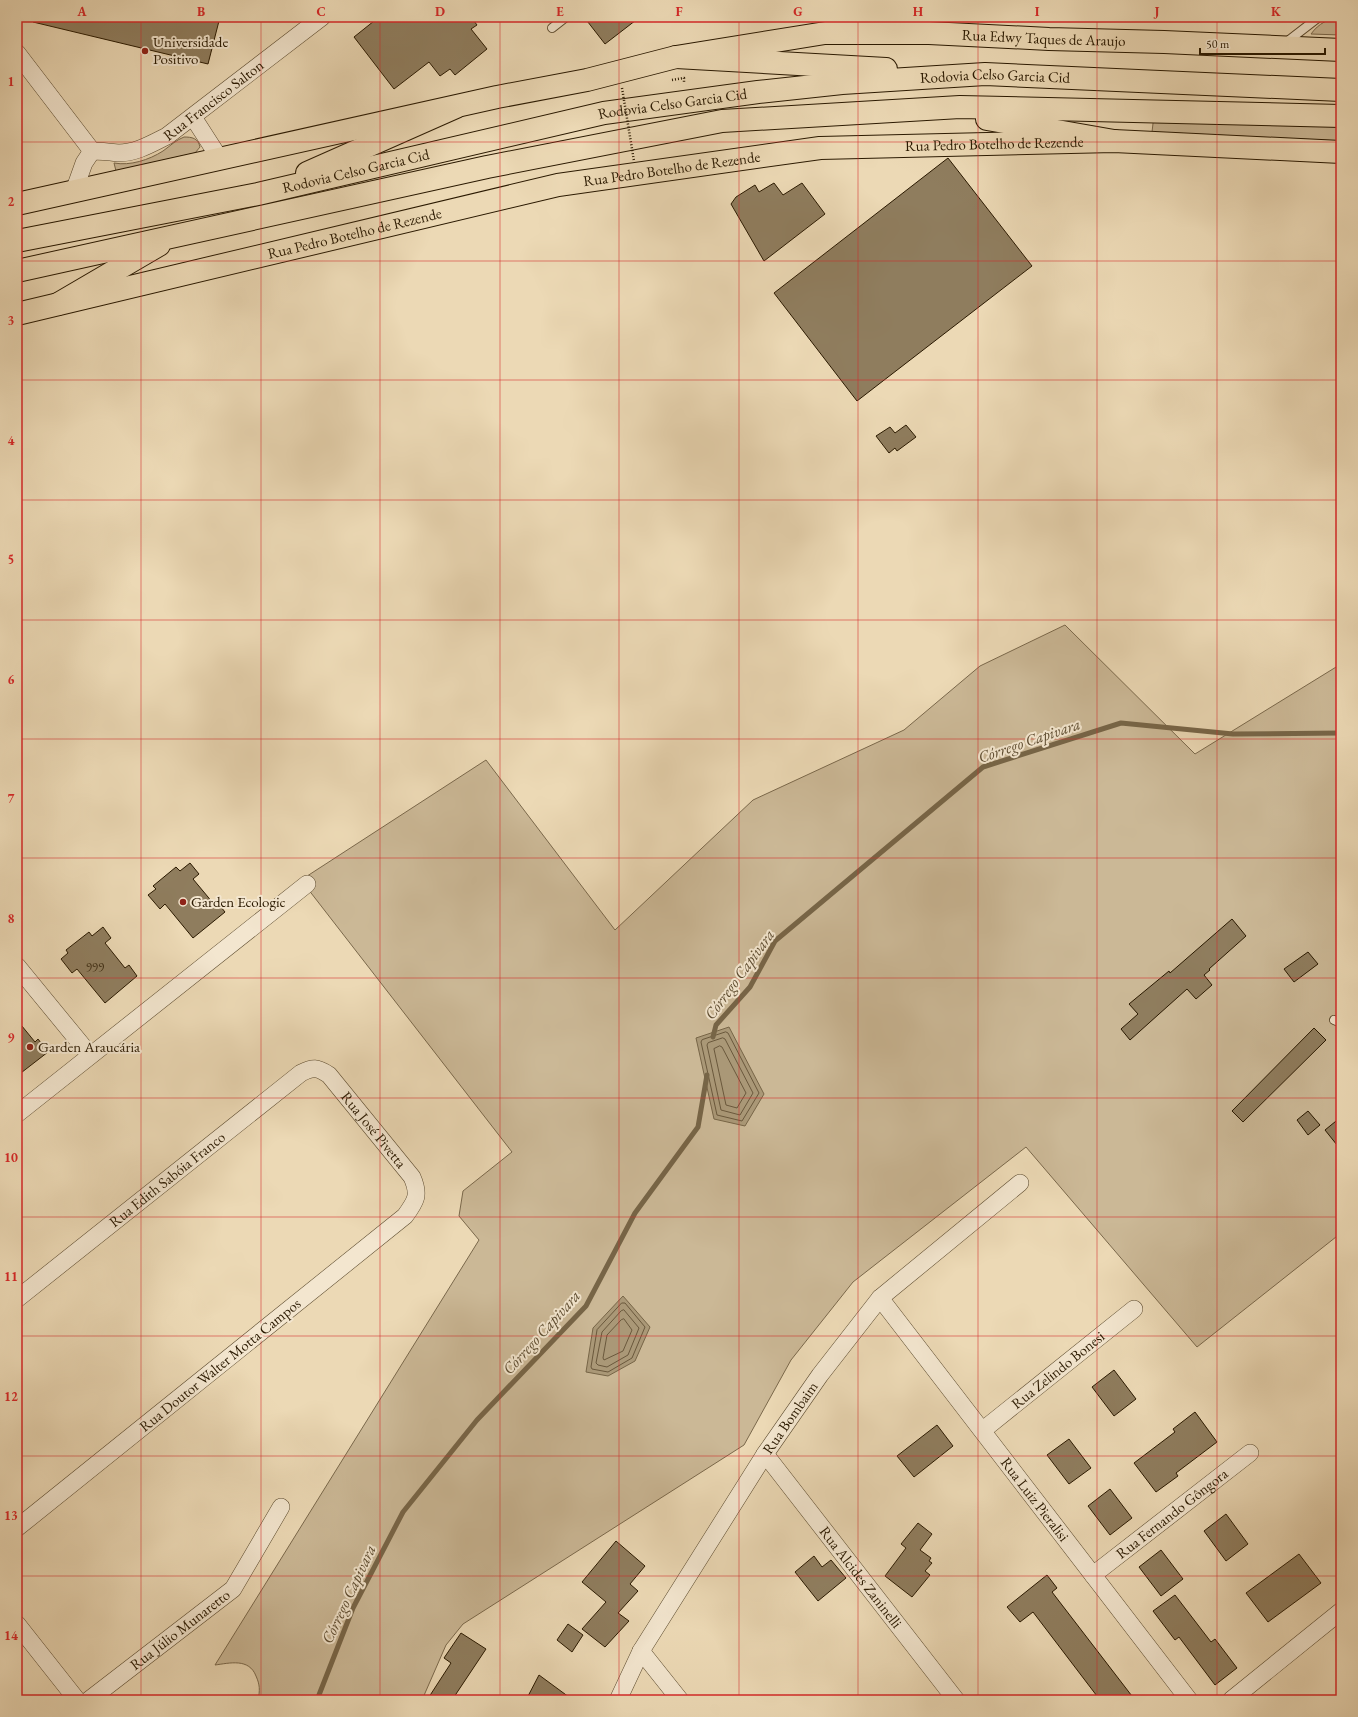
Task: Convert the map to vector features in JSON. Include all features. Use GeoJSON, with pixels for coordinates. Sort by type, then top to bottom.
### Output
{"type":"FeatureCollection","features":[{"type":"Feature","properties":{"kind":"main road","name":"Rua Edwy Taques de Araujo"},"geometry":{"type":"LineString","coordinates":[[676,57],[825,33],[925,25],[1049,39],[1164,42],[1341,50]]}},
{"type":"Feature","properties":{"kind":"main road"},"geometry":{"type":"LineString","coordinates":[[17,204],[497,97],[587,80],[676,57],[985,74]]}},
{"type":"Feature","properties":{"kind":"main road","name":"Rodovia Celso Garcia Cid"},"geometry":{"type":"LineString","coordinates":[[17,241],[258,194],[604,113],[758,92],[835,84],[985,74],[1341,90]]}},
{"type":"Feature","properties":{"kind":"main road"},"geometry":{"type":"LineString","coordinates":[[258,194],[456,107]]}},
{"type":"Feature","properties":{"kind":"main road","name":"Rodovia Celso Garcia Cid"},"geometry":{"type":"LineString","coordinates":[[17,270],[487,167],[722,121],[968,107],[1341,116]]}},
{"type":"Feature","properties":{"kind":"main road"},"geometry":{"type":"LineString","coordinates":[[932,109],[1114,141]]}},
{"type":"Feature","properties":{"kind":"main road","name":"Rua Pedro Botelho de Rezende"},"geometry":{"type":"LineString","coordinates":[[17,314],[558,185],[820,148],[1114,141],[1341,152]]}},
{"type":"Feature","properties":{"kind":"main road"},"geometry":{"type":"LineString","coordinates":[[58,304],[177,234]]}},
{"type":"Feature","properties":{"kind":"street","name":"Rua Francisco Salton"},"geometry":{"type":"LineString","coordinates":[[92,151],[124,152],[148,146],[167,136],[322,17]]}},
{"type":"Feature","properties":{"kind":"street"},"geometry":{"type":"LineString","coordinates":[[17,53],[92,151],[84,163],[74,191]]}},
{"type":"Feature","properties":{"kind":"street"},"geometry":{"type":"LineString","coordinates":[[193,117],[220,159]]}},
{"type":"Feature","properties":{"kind":"street"},"geometry":{"type":"LineString","coordinates":[[17,1114],[307,884]]}},
{"type":"Feature","properties":{"kind":"street"},"geometry":{"type":"LineString","coordinates":[[17,966],[90,1056]]}},
{"type":"Feature","properties":{"kind":"street","name":"Rua Edith Sabóia Franco"},"geometry":{"type":"LineString","coordinates":[[17,1299],[300,1073],[310,1069],[320,1069]]}},
{"type":"Feature","properties":{"kind":"street","name":"Rua José Pivetta"},"geometry":{"type":"LineString","coordinates":[[320,1069],[336,1082],[412,1177],[416,1186],[417,1196]]}},
{"type":"Feature","properties":{"kind":"street","name":"Rua Bombaim"},"geometry":{"type":"LineString","coordinates":[[618,1700],[641,1651],[765,1454],[820,1374],[880,1298],[1020,1183]]}},
{"type":"Feature","properties":{"kind":"street","name":"Rua Doutor Walter Motta Campos"},"geometry":{"type":"LineString","coordinates":[[17,1528],[405,1216],[413,1206],[417,1196]]}},
{"type":"Feature","properties":{"kind":"street","name":"Rua Luiz Pieralisi"},"geometry":{"type":"LineString","coordinates":[[880,1298],[983,1430],[1189,1700]]}},
{"type":"Feature","properties":{"kind":"street","name":"Rua Zelindo Bonesi"},"geometry":{"type":"LineString","coordinates":[[983,1430],[1134,1309]]}},
{"type":"Feature","properties":{"kind":"street","name":"Rua Fernando Gôngora"},"geometry":{"type":"LineString","coordinates":[[1094,1575],[1250,1453]]}},
{"type":"Feature","properties":{"kind":"street","name":"Rua Alcides Zaninelli"},"geometry":{"type":"LineString","coordinates":[[765,1454],[956,1700]]}},
{"type":"Feature","properties":{"kind":"street","name":"Rua Júlio Munaretto"},"geometry":{"type":"LineString","coordinates":[[90,1700],[232,1589],[281,1507]]}},
{"type":"Feature","properties":{"kind":"street"},"geometry":{"type":"LineString","coordinates":[[1231,1700],[1341,1611]]}},
{"type":"Feature","properties":{"kind":"street"},"geometry":{"type":"LineString","coordinates":[[17,1624],[77,1700]]}},
{"type":"Feature","properties":{"kind":"street"},"geometry":{"type":"LineString","coordinates":[[641,1651],[680,1700]]}},
{"type":"Feature","properties":{"kind":"lane"},"geometry":{"type":"LineString","coordinates":[[552,28],[566,17]]}},
{"type":"Feature","properties":{"kind":"lane"},"geometry":{"type":"LineString","coordinates":[[1280,47],[1319,17]]}},
{"type":"Feature","properties":{"kind":"path"},"geometry":{"type":"LineString","coordinates":[[622,88],[634,161]]}},
{"type":"Feature","properties":{"kind":"shaded area"},"geometry":{"type":"Polygon","coordinates":[[[1341,17],[1341,35],[1311,34],[1324,22],[1341,17]]]}},
{"type":"Feature","properties":{"kind":"shaded area"},"geometry":{"type":"Polygon","coordinates":[[[1154,115],[1341,125],[1341,141],[1152,132],[1154,115]]]}},
{"type":"Feature","properties":{"kind":"shaded area"},"geometry":{"type":"Polygon","coordinates":[[[184,137],[192,138],[198,142],[200,147],[195,153],[116,171],[114,163],[126,164],[146,160],[184,137]]]}},
{"type":"Feature","properties":{"kind":"shaded area"},"geometry":{"type":"Polygon","coordinates":[[[1065,625],[1195,754],[1341,664],[1341,1233],[1197,1347],[1026,1147],[853,1282],[791,1360],[744,1445],[463,1624],[446,1645],[422,1700],[258,1700],[258,1682],[253,1670],[249,1666],[238,1663],[215,1665],[479,1240],[459,1216],[463,1191],[512,1152],[301,880],[486,760],[615,930],[753,800],[904,730],[980,666],[1065,625]]]}},
{"type":"Feature","properties":{"kind":"water"},"geometry":{"type":"Polygon","coordinates":[[[729,1027],[764,1094],[745,1126],[714,1119],[696,1038],[729,1027]]]}},
{"type":"Feature","properties":{"kind":"water"},"geometry":{"type":"Polygon","coordinates":[[[623,1296],[650,1327],[635,1361],[608,1376],[586,1372],[593,1328],[623,1296]]]}},
{"type":"Feature","properties":{"kind":"building"},"geometry":{"type":"Polygon","coordinates":[[[33,17],[220,17],[208,64],[33,22],[33,17]]]}},
{"type":"Feature","properties":{"kind":"building"},"geometry":{"type":"Polygon","coordinates":[[[379,17],[471,17],[477,25],[471,29],[487,49],[455,75],[450,69],[440,76],[429,62],[394,89],[354,37],[379,17]]]}},
{"type":"Feature","properties":{"kind":"building"},"geometry":{"type":"Polygon","coordinates":[[[584,17],[640,17],[605,44],[584,17]]]}},
{"type":"Feature","properties":{"kind":"building"},"geometry":{"type":"Polygon","coordinates":[[[948,158],[1032,266],[857,401],[774,293],[948,158]]]}},
{"type":"Feature","properties":{"kind":"building"},"geometry":{"type":"Polygon","coordinates":[[[774,183],[783,195],[802,183],[825,214],[764,261],[731,204],[736,197],[755,185],[759,192],[774,183]]]}},
{"type":"Feature","properties":{"kind":"building"},"geometry":{"type":"Polygon","coordinates":[[[906,425],[916,437],[897,451],[895,448],[889,453],[876,436],[890,427],[895,433],[906,425]]]}},
{"type":"Feature","properties":{"kind":"building","name":"Garden Ecologic"},"geometry":{"type":"Polygon","coordinates":[[[190,863],[199,874],[193,879],[213,903],[216,901],[225,912],[193,938],[165,904],[160,909],[148,895],[156,889],[153,886],[176,867],[180,871],[190,863]]]}},
{"type":"Feature","properties":{"kind":"building"},"geometry":{"type":"Polygon","coordinates":[[[1232,919],[1246,936],[1204,975],[1212,985],[1196,999],[1187,989],[1130,1040],[1121,1029],[1138,1014],[1129,1004],[1169,971],[1170,973],[1232,919]]]}},
{"type":"Feature","properties":{"kind":"building"},"geometry":{"type":"Polygon","coordinates":[[[103,927],[111,938],[105,943],[125,968],[129,965],[137,976],[105,1003],[77,969],[72,973],[61,959],[68,953],[66,950],[89,932],[92,936],[103,927]]]}},
{"type":"Feature","properties":{"kind":"building"},"geometry":{"type":"Polygon","coordinates":[[[1308,952],[1318,964],[1294,982],[1284,969],[1308,952]]]}},
{"type":"Feature","properties":{"kind":"building","name":"Garden Araucária"},"geometry":{"type":"Polygon","coordinates":[[[17,1020],[35,1042],[38,1039],[48,1052],[17,1076],[17,1020]]]}},
{"type":"Feature","properties":{"kind":"building"},"geometry":{"type":"Polygon","coordinates":[[[1314,1028],[1326,1040],[1243,1122],[1232,1111],[1314,1028]]]}},
{"type":"Feature","properties":{"kind":"building"},"geometry":{"type":"Polygon","coordinates":[[[1308,1111],[1320,1125],[1308,1135],[1297,1120],[1308,1111]]]}},
{"type":"Feature","properties":{"kind":"building"},"geometry":{"type":"Polygon","coordinates":[[[1341,1117],[1341,1150],[1325,1130],[1341,1117]]]}},
{"type":"Feature","properties":{"kind":"building"},"geometry":{"type":"Polygon","coordinates":[[[1114,1370],[1136,1399],[1114,1416],[1092,1387],[1114,1370]]]}},
{"type":"Feature","properties":{"kind":"building"},"geometry":{"type":"Polygon","coordinates":[[[1195,1412],[1217,1442],[1176,1473],[1178,1476],[1156,1492],[1134,1463],[1175,1432],[1173,1429],[1195,1412]]]}},
{"type":"Feature","properties":{"kind":"building"},"geometry":{"type":"Polygon","coordinates":[[[937,1425],[953,1446],[914,1477],[897,1456],[937,1425]]]}},
{"type":"Feature","properties":{"kind":"building"},"geometry":{"type":"Polygon","coordinates":[[[1069,1439],[1091,1468],[1069,1484],[1047,1455],[1069,1439]]]}},
{"type":"Feature","properties":{"kind":"building"},"geometry":{"type":"Polygon","coordinates":[[[1110,1489],[1132,1518],[1110,1535],[1088,1506],[1110,1489]]]}},
{"type":"Feature","properties":{"kind":"building"},"geometry":{"type":"Polygon","coordinates":[[[1226,1514],[1248,1544],[1226,1561],[1204,1531],[1226,1514]]]}},
{"type":"Feature","properties":{"kind":"building"},"geometry":{"type":"Polygon","coordinates":[[[918,1523],[932,1534],[920,1550],[931,1558],[929,1561],[932,1563],[925,1571],[930,1575],[912,1597],[885,1576],[906,1548],[901,1544],[918,1523]]]}},
{"type":"Feature","properties":{"kind":"building"},"geometry":{"type":"Polygon","coordinates":[[[616,1541],[645,1566],[630,1584],[638,1591],[618,1613],[629,1621],[605,1647],[582,1629],[606,1602],[582,1582],[616,1541]]]}},
{"type":"Feature","properties":{"kind":"building"},"geometry":{"type":"Polygon","coordinates":[[[1161,1550],[1183,1579],[1161,1596],[1139,1567],[1161,1550]]]}},
{"type":"Feature","properties":{"kind":"building"},"geometry":{"type":"Polygon","coordinates":[[[1299,1554],[1321,1583],[1268,1622],[1246,1593],[1299,1554]]]}},
{"type":"Feature","properties":{"kind":"building"},"geometry":{"type":"Polygon","coordinates":[[[814,1556],[822,1567],[831,1560],[846,1578],[818,1601],[795,1572],[814,1556]]]}},
{"type":"Feature","properties":{"kind":"building"},"geometry":{"type":"Polygon","coordinates":[[[1047,1575],[1057,1588],[1052,1592],[1135,1700],[1100,1700],[1033,1612],[1020,1622],[1007,1607],[1047,1575]]]}},
{"type":"Feature","properties":{"kind":"building"},"geometry":{"type":"Polygon","coordinates":[[[1175,1595],[1211,1642],[1215,1639],[1237,1668],[1215,1685],[1179,1637],[1175,1640],[1153,1611],[1175,1595]]]}},
{"type":"Feature","properties":{"kind":"building"},"geometry":{"type":"Polygon","coordinates":[[[568,1624],[583,1635],[572,1652],[557,1640],[568,1624]]]}},
{"type":"Feature","properties":{"kind":"building"},"geometry":{"type":"Polygon","coordinates":[[[461,1633],[486,1649],[452,1700],[427,1700],[451,1663],[444,1658],[461,1633]]]}},
{"type":"Feature","properties":{"kind":"building"},"geometry":{"type":"Polygon","coordinates":[[[539,1675],[573,1700],[526,1700],[539,1675]]]}},
{"type":"Feature","properties":{"kind":"waterway","name":"Córrego Capivara"},"geometry":{"type":"LineString","coordinates":[[713,1037],[716,1025],[750,987],[775,941],[983,767],[1121,723],[1233,734],[1341,733]]}},
{"type":"Feature","properties":{"kind":"waterway","name":"Córrego Capivara"},"geometry":{"type":"LineString","coordinates":[[317,1700],[353,1608],[403,1512],[477,1420],[586,1306],[635,1213],[698,1127],[707,1075]]}},
{"type":"Feature","properties":{"kind":"place","name":"Universidade Positivo"},"geometry":{"type":"Point","coordinates":[145,51]}},
{"type":"Feature","properties":{"kind":"place","name":"Garden Ecologic"},"geometry":{"type":"Point","coordinates":[183,902]}},
{"type":"Feature","properties":{"kind":"place","name":"Garden Araucária"},"geometry":{"type":"Point","coordinates":[30,1047]}}]}
